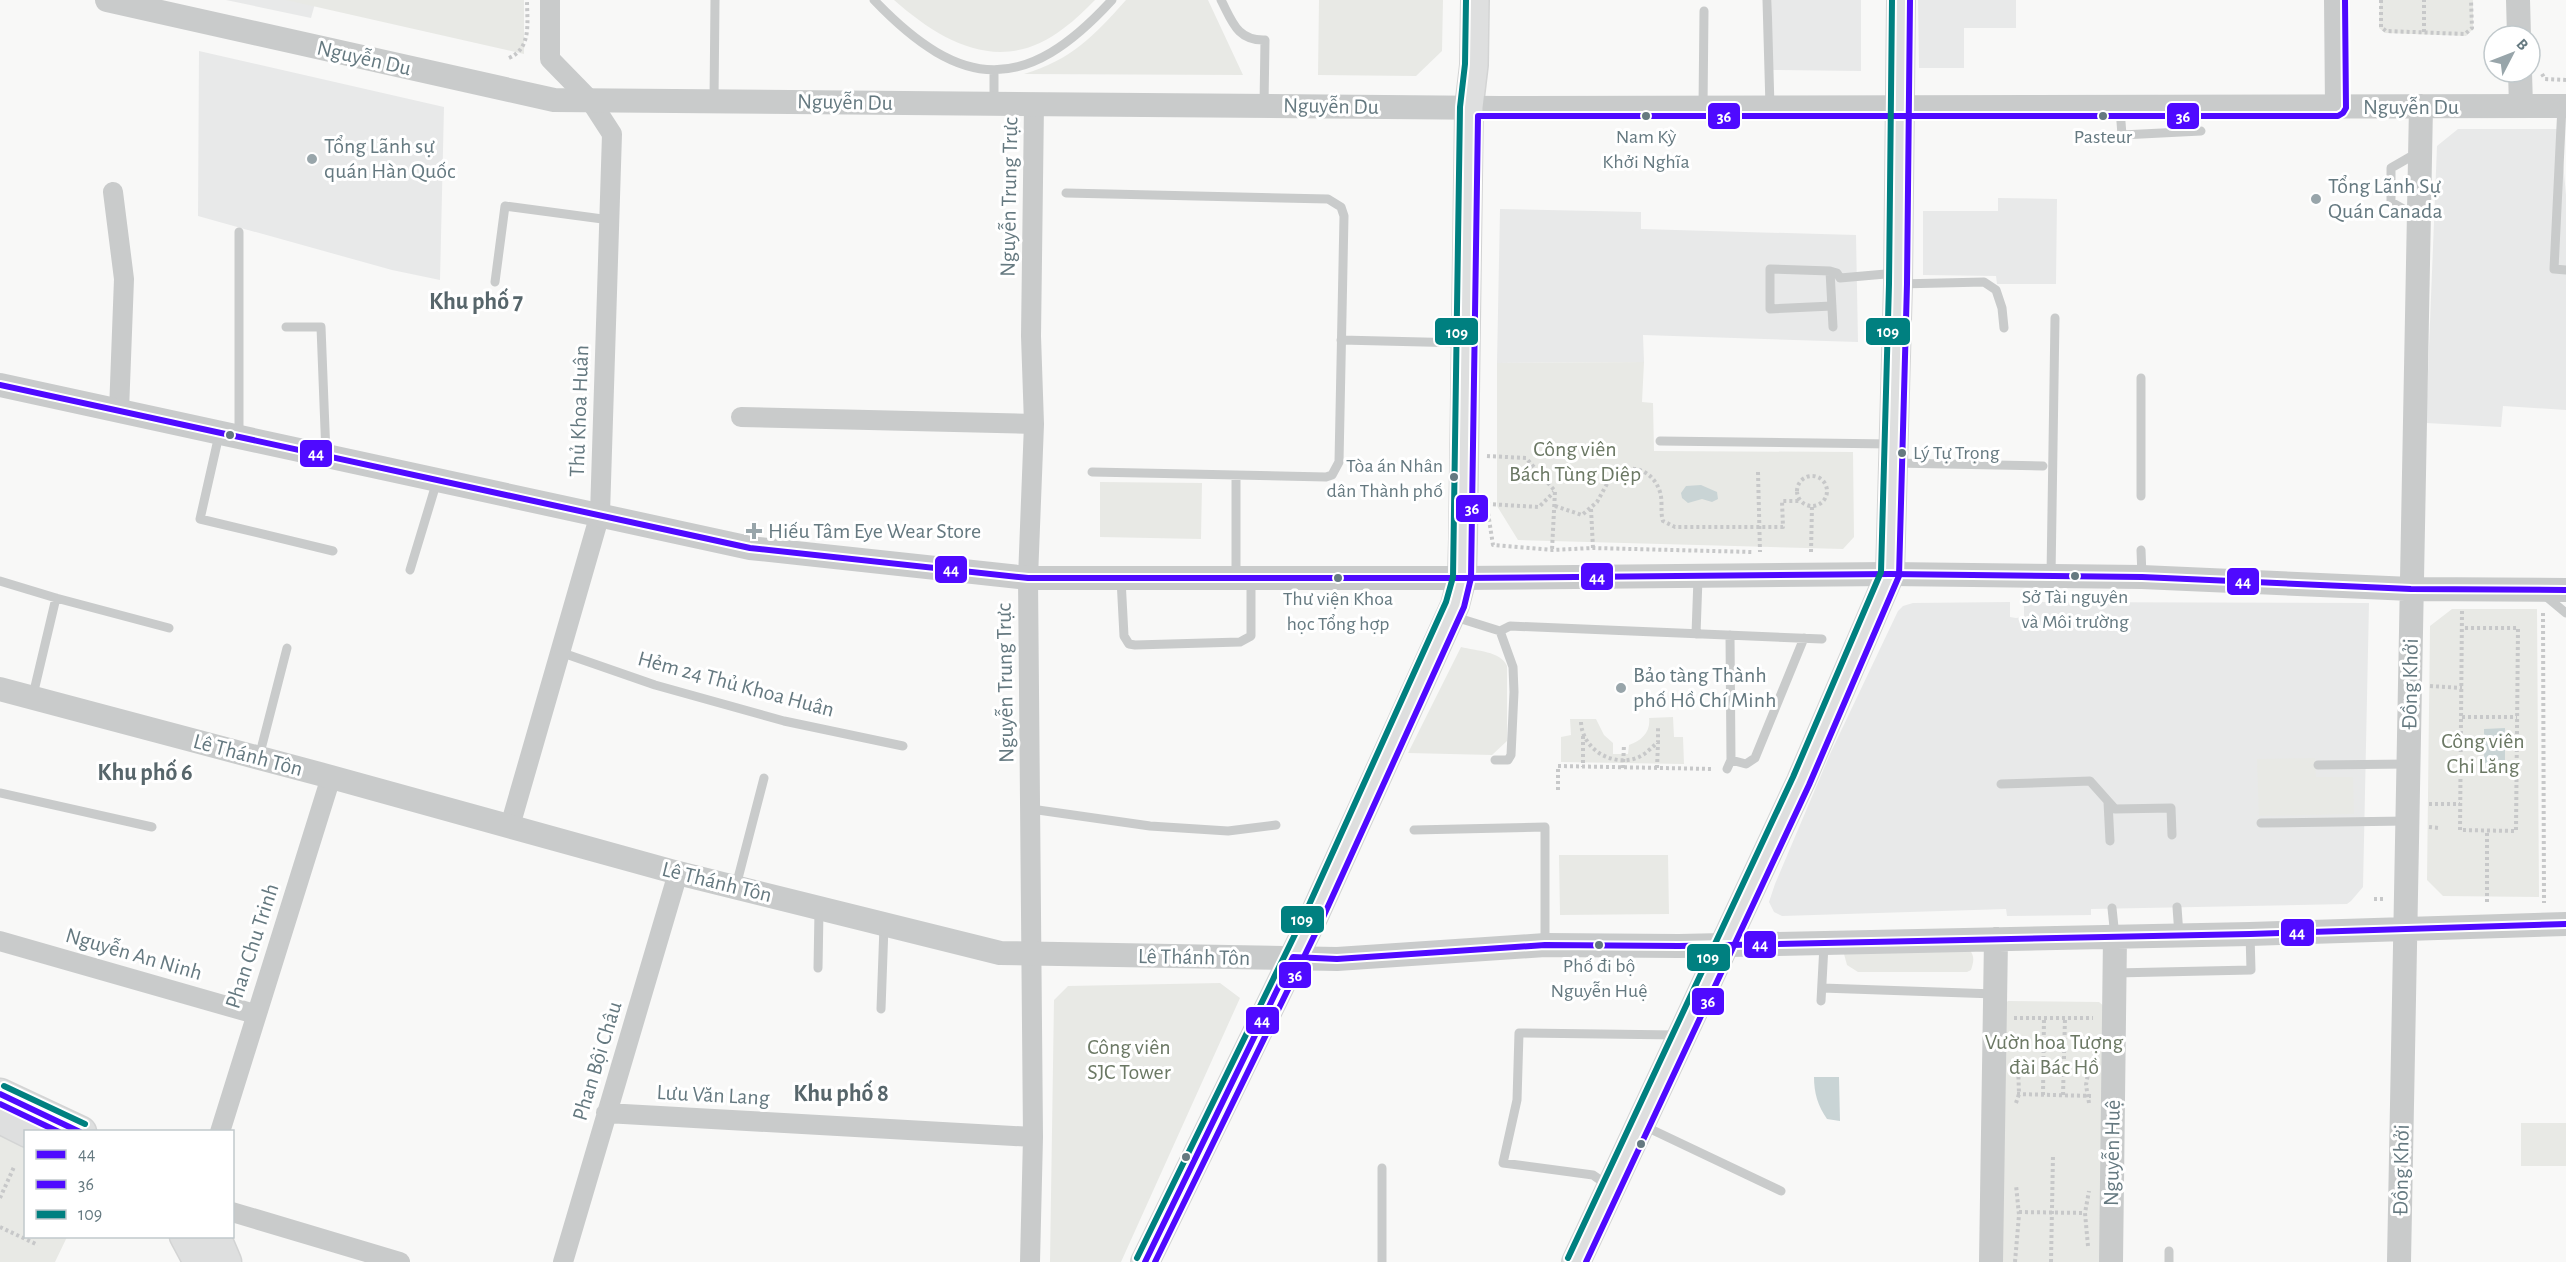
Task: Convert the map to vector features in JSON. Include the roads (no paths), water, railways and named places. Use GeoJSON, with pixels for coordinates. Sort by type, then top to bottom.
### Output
{"type":"FeatureCollection","features":[{"type":"Feature","properties":{"kind":"main road"},"geometry":{"type":"LineString","coordinates":[[1145,1262],[1293,957],[1450,616],[1462,578],[1469,107],[1474,64],[1475,0]]}},
{"type":"Feature","properties":{"kind":"main road"},"geometry":{"type":"LineString","coordinates":[[1576,1262],[1680,1035],[1801,781],[1890,574],[1898,279],[1901,0]]}},
{"type":"Feature","properties":{"kind":"main road"},"geometry":{"type":"LineString","coordinates":[[0,1095],[79,1130]]}},
{"type":"Feature","properties":{"kind":"main road"},"geometry":{"type":"LineString","coordinates":[[0,1118],[25,1130]]}},
{"type":"Feature","properties":{"kind":"main road"},"geometry":{"type":"LineString","coordinates":[[193,1248],[226,1262]]}},
{"type":"Feature","properties":{"kind":"street","name":"Nguyễn Du"},"geometry":{"type":"LineString","coordinates":[[107,0],[554,100],[1469,107],[2564,106]]}},
{"type":"Feature","properties":{"kind":"street","name":"Thủ Khoa Huân"},"geometry":{"type":"LineString","coordinates":[[510,826],[600,514],[612,134],[590,100],[550,59],[550,0]]}},
{"type":"Feature","properties":{"kind":"street"},"geometry":{"type":"LineString","coordinates":[[2336,0],[2337,107]]}},
{"type":"Feature","properties":{"kind":"street"},"geometry":{"type":"LineString","coordinates":[[2518,0],[2519,24]]}},
{"type":"Feature","properties":{"kind":"street"},"geometry":{"type":"LineString","coordinates":[[2522,106],[2527,84]]}},
{"type":"Feature","properties":{"kind":"street","name":"Nguyễn Trung Trực"},"geometry":{"type":"LineString","coordinates":[[1030,1262],[1033,1137],[1028,578],[1034,424],[1031,336],[1034,104]]}},
{"type":"Feature","properties":{"kind":"street","name":"Ðồng Khởi"},"geometry":{"type":"LineString","coordinates":[[2399,1262],[2421,106]]}},
{"type":"Feature","properties":{"kind":"street"},"geometry":{"type":"LineString","coordinates":[[113,192],[124,279],[120,411]]}},
{"type":"Feature","properties":{"kind":"street"},"geometry":{"type":"LineString","coordinates":[[0,385],[750,548],[1028,578],[1462,578],[1890,574],[2142,577],[2411,589],[2541,601],[2566,590]]}},
{"type":"Feature","properties":{"kind":"street"},"geometry":{"type":"LineString","coordinates":[[741,417],[1034,424]]}},
{"type":"Feature","properties":{"kind":"street","name":"Lê Thánh Tôn"},"geometry":{"type":"LineString","coordinates":[[0,689],[259,757],[678,873],[1000,953],[1337,959],[1545,945],[1824,943],[2405,931],[2566,924]]}},
{"type":"Feature","properties":{"kind":"street","name":"Phan Chu Trinh"},"geometry":{"type":"LineString","coordinates":[[220,1130],[255,1014],[332,777]]}},
{"type":"Feature","properties":{"kind":"street","name":"Phan Bội Châu"},"geometry":{"type":"LineString","coordinates":[[563,1262],[678,873]]}},
{"type":"Feature","properties":{"kind":"street","name":"Nguyễn Huệ"},"geometry":{"type":"LineString","coordinates":[[2111,1262],[2115,937]]}},
{"type":"Feature","properties":{"kind":"street"},"geometry":{"type":"LineString","coordinates":[[1992,1262],[1996,939]]}},
{"type":"Feature","properties":{"kind":"street","name":"Nguyễn An Ninh"},"geometry":{"type":"LineString","coordinates":[[0,941],[255,1014]]}},
{"type":"Feature","properties":{"kind":"street","name":"Lưu Văn Lang"},"geometry":{"type":"LineString","coordinates":[[606,1113],[1033,1137]]}},
{"type":"Feature","properties":{"kind":"street"},"geometry":{"type":"LineString","coordinates":[[234,1213],[400,1262]]}},
{"type":"Feature","properties":{"kind":"lane"},"geometry":{"type":"LineString","coordinates":[[714,101],[715,0]]}},
{"type":"Feature","properties":{"kind":"lane"},"geometry":{"type":"LineString","coordinates":[[874,0],[900,26],[928,48],[963,66],[994,70],[1021,66],[1058,50],[1078,35],[1112,0]]}},
{"type":"Feature","properties":{"kind":"lane"},"geometry":{"type":"LineString","coordinates":[[1221,0],[1237,30],[1251,39],[1265,40],[1264,105]]}},
{"type":"Feature","properties":{"kind":"lane"},"geometry":{"type":"LineString","coordinates":[[1767,0],[1770,107]]}},
{"type":"Feature","properties":{"kind":"lane"},"geometry":{"type":"LineString","coordinates":[[1703,107],[1704,11]]}},
{"type":"Feature","properties":{"kind":"lane"},"geometry":{"type":"LineString","coordinates":[[994,70],[994,104]]}},
{"type":"Feature","properties":{"kind":"lane"},"geometry":{"type":"LineString","coordinates":[[2564,106],[2554,269],[2566,270]]}},
{"type":"Feature","properties":{"kind":"lane"},"geometry":{"type":"LineString","coordinates":[[2120,107],[2122,135],[2201,131]]}},
{"type":"Feature","properties":{"kind":"lane"},"geometry":{"type":"LineString","coordinates":[[1066,193],[1328,199],[1341,207],[1344,216],[1337,469],[1332,475],[1326,477],[1092,472]]}},
{"type":"Feature","properties":{"kind":"lane"},"geometry":{"type":"LineString","coordinates":[[495,282],[505,206],[609,220]]}},
{"type":"Feature","properties":{"kind":"lane"},"geometry":{"type":"LineString","coordinates":[[239,232],[229,434],[200,519],[333,551]]}},
{"type":"Feature","properties":{"kind":"lane"},"geometry":{"type":"LineString","coordinates":[[1832,306],[1770,309],[1770,269],[1830,271],[1837,273],[1840,278],[1984,282],[1996,291],[2002,308],[2004,328]]}},
{"type":"Feature","properties":{"kind":"lane"},"geometry":{"type":"LineString","coordinates":[[1830,271],[1833,327]]}},
{"type":"Feature","properties":{"kind":"lane"},"geometry":{"type":"LineString","coordinates":[[2051,577],[2055,318]]}},
{"type":"Feature","properties":{"kind":"lane"},"geometry":{"type":"LineString","coordinates":[[286,327],[321,327],[326,455]]}},
{"type":"Feature","properties":{"kind":"lane"},"geometry":{"type":"LineString","coordinates":[[1341,340],[1466,343]]}},
{"type":"Feature","properties":{"kind":"lane"},"geometry":{"type":"LineString","coordinates":[[2141,378],[2141,496]]}},
{"type":"Feature","properties":{"kind":"lane"},"geometry":{"type":"LineString","coordinates":[[1660,441],[1893,453],[2043,466]]}},
{"type":"Feature","properties":{"kind":"lane"},"geometry":{"type":"LineString","coordinates":[[1121,578],[1124,636],[1129,644],[1240,642],[1251,636],[1243,577],[1236,475]]}},
{"type":"Feature","properties":{"kind":"lane"},"geometry":{"type":"LineString","coordinates":[[410,570],[438,479]]}},
{"type":"Feature","properties":{"kind":"lane"},"geometry":{"type":"LineString","coordinates":[[2141,550],[2142,577]]}},
{"type":"Feature","properties":{"kind":"lane"},"geometry":{"type":"LineString","coordinates":[[1696,634],[1698,576]]}},
{"type":"Feature","properties":{"kind":"lane"},"geometry":{"type":"LineString","coordinates":[[0,581],[169,627]]}},
{"type":"Feature","properties":{"kind":"lane"},"geometry":{"type":"LineString","coordinates":[[32,698],[56,598]]}},
{"type":"Feature","properties":{"kind":"lane"},"geometry":{"type":"LineString","coordinates":[[2541,601],[2566,613]]}},
{"type":"Feature","properties":{"kind":"lane"},"geometry":{"type":"LineString","coordinates":[[1450,616],[1500,631],[1510,626],[1822,639]]}},
{"type":"Feature","properties":{"kind":"lane"},"geometry":{"type":"LineString","coordinates":[[1495,760],[1508,760],[1511,755],[1514,703],[1513,667],[1500,631]]}},
{"type":"Feature","properties":{"kind":"lane"},"geometry":{"type":"LineString","coordinates":[[1730,635],[1729,765],[1746,764],[1755,758],[1804,638]]}},
{"type":"Feature","properties":{"kind":"lane"},"geometry":{"type":"LineString","coordinates":[[259,757],[287,648]]}},
{"type":"Feature","properties":{"kind":"lane","name":"Hẻm 24 Thủ Khoa Huân"},"geometry":{"type":"LineString","coordinates":[[560,652],[655,685],[784,721],[903,746]]}},
{"type":"Feature","properties":{"kind":"lane"},"geometry":{"type":"LineString","coordinates":[[2318,765],[2408,764]]}},
{"type":"Feature","properties":{"kind":"lane"},"geometry":{"type":"LineString","coordinates":[[735,887],[764,778]]}},
{"type":"Feature","properties":{"kind":"lane"},"geometry":{"type":"LineString","coordinates":[[2001,784],[2090,781],[2115,809],[2171,808],[2172,835]]}},
{"type":"Feature","properties":{"kind":"lane"},"geometry":{"type":"LineString","coordinates":[[0,793],[152,827]]}},
{"type":"Feature","properties":{"kind":"lane"},"geometry":{"type":"LineString","coordinates":[[2108,802],[2110,841]]}},
{"type":"Feature","properties":{"kind":"lane"},"geometry":{"type":"LineString","coordinates":[[1031,809],[1161,827],[1228,831],[1276,825]]}},
{"type":"Feature","properties":{"kind":"lane"},"geometry":{"type":"LineString","coordinates":[[2261,823],[2407,821]]}},
{"type":"Feature","properties":{"kind":"lane"},"geometry":{"type":"LineString","coordinates":[[1414,830],[1545,827],[1545,945]]}},
{"type":"Feature","properties":{"kind":"lane"},"geometry":{"type":"LineString","coordinates":[[2177,907],[2179,935]]}},
{"type":"Feature","properties":{"kind":"lane"},"geometry":{"type":"LineString","coordinates":[[818,968],[819,908]]}},
{"type":"Feature","properties":{"kind":"lane"},"geometry":{"type":"LineString","coordinates":[[2112,908],[2115,937]]}},
{"type":"Feature","properties":{"kind":"lane"},"geometry":{"type":"LineString","coordinates":[[881,1010],[884,924]]}},
{"type":"Feature","properties":{"kind":"lane"},"geometry":{"type":"LineString","coordinates":[[2115,973],[2251,970],[2250,934]]}},
{"type":"Feature","properties":{"kind":"lane"},"geometry":{"type":"LineString","coordinates":[[1821,1001],[1824,943]]}},
{"type":"Feature","properties":{"kind":"lane"},"geometry":{"type":"LineString","coordinates":[[1822,988],[1995,994]]}},
{"type":"Feature","properties":{"kind":"lane"},"geometry":{"type":"LineString","coordinates":[[1611,1188],[1593,1175],[1503,1163],[1517,1100],[1519,1033],[1680,1035]]}},
{"type":"Feature","properties":{"kind":"lane"},"geometry":{"type":"LineString","coordinates":[[1640,1124],[1781,1191]]}},
{"type":"Feature","properties":{"kind":"lane"},"geometry":{"type":"LineString","coordinates":[[1382,1167],[1382,1262]]}},
{"type":"Feature","properties":{"kind":"lane"},"geometry":{"type":"LineString","coordinates":[[2169,1251],[2169,1262]]}},
{"type":"Feature","properties":{"kind":"place","name":"Nam Kỳ Khởi Nghĩa"},"geometry":{"type":"Point","coordinates":[1646,116]}},
{"type":"Feature","properties":{"kind":"place","name":"Pasteur"},"geometry":{"type":"Point","coordinates":[2103,116]}},
{"type":"Feature","properties":{"kind":"place","name":"Tổng Lãnh sự quán Hàn Quốc"},"geometry":{"type":"Point","coordinates":[312,159]}},
{"type":"Feature","properties":{"kind":"place","name":"Tổng Lãnh Sự Quán Canada"},"geometry":{"type":"Point","coordinates":[2316,199]}},
{"type":"Feature","properties":{"kind":"place","name":"Lý Tự Trọng"},"geometry":{"type":"Point","coordinates":[1902,453]}},
{"type":"Feature","properties":{"kind":"place","name":"Tòa án Nhân dân Thành phố"},"geometry":{"type":"Point","coordinates":[1454,477]}},
{"type":"Feature","properties":{"kind":"place","name":"Hiếu Tâm Eye Wear Store"},"geometry":{"type":"Point","coordinates":[754,531]}},
{"type":"Feature","properties":{"kind":"place","name":"Sở Tài nguyên và Môi trường"},"geometry":{"type":"Point","coordinates":[2075,576]}},
{"type":"Feature","properties":{"kind":"place","name":"Thư viện Khoa học Tổng hợp"},"geometry":{"type":"Point","coordinates":[1338,578]}},
{"type":"Feature","properties":{"kind":"place","name":"Bảo tàng Thành phố Hồ Chí Minh"},"geometry":{"type":"Point","coordinates":[1621,688]}},
{"type":"Feature","properties":{"kind":"place","name":"Phố đi bộ Nguyễn Huệ"},"geometry":{"type":"Point","coordinates":[1599,945]}},
{"type":"Feature","properties":{"kind":"district","name":"Khu phố 7"},"geometry":{"type":"Point","coordinates":[476,302]}},
{"type":"Feature","properties":{"kind":"district","name":"Khu phố 6"},"geometry":{"type":"Point","coordinates":[145,773]}},
{"type":"Feature","properties":{"kind":"district","name":"Khu phố 8"},"geometry":{"type":"Point","coordinates":[841,1094]}},
{"type":"Feature","properties":{"kind":"park label","name":"Công viên Bách Tùng Diệp"},"geometry":{"type":"Point","coordinates":[1575,462]}},
{"type":"Feature","properties":{"kind":"park label","name":"Công viên Chi Lăng"},"geometry":{"type":"Point","coordinates":[2483,754]}},
{"type":"Feature","properties":{"kind":"park label","name":"Vườn hoa Tượng đài Bác Hồ"},"geometry":{"type":"Point","coordinates":[2054,1054]}},
{"type":"Feature","properties":{"kind":"park label","name":"Công viên SJC Tower"},"geometry":{"type":"Point","coordinates":[1129,1060]}}]}
